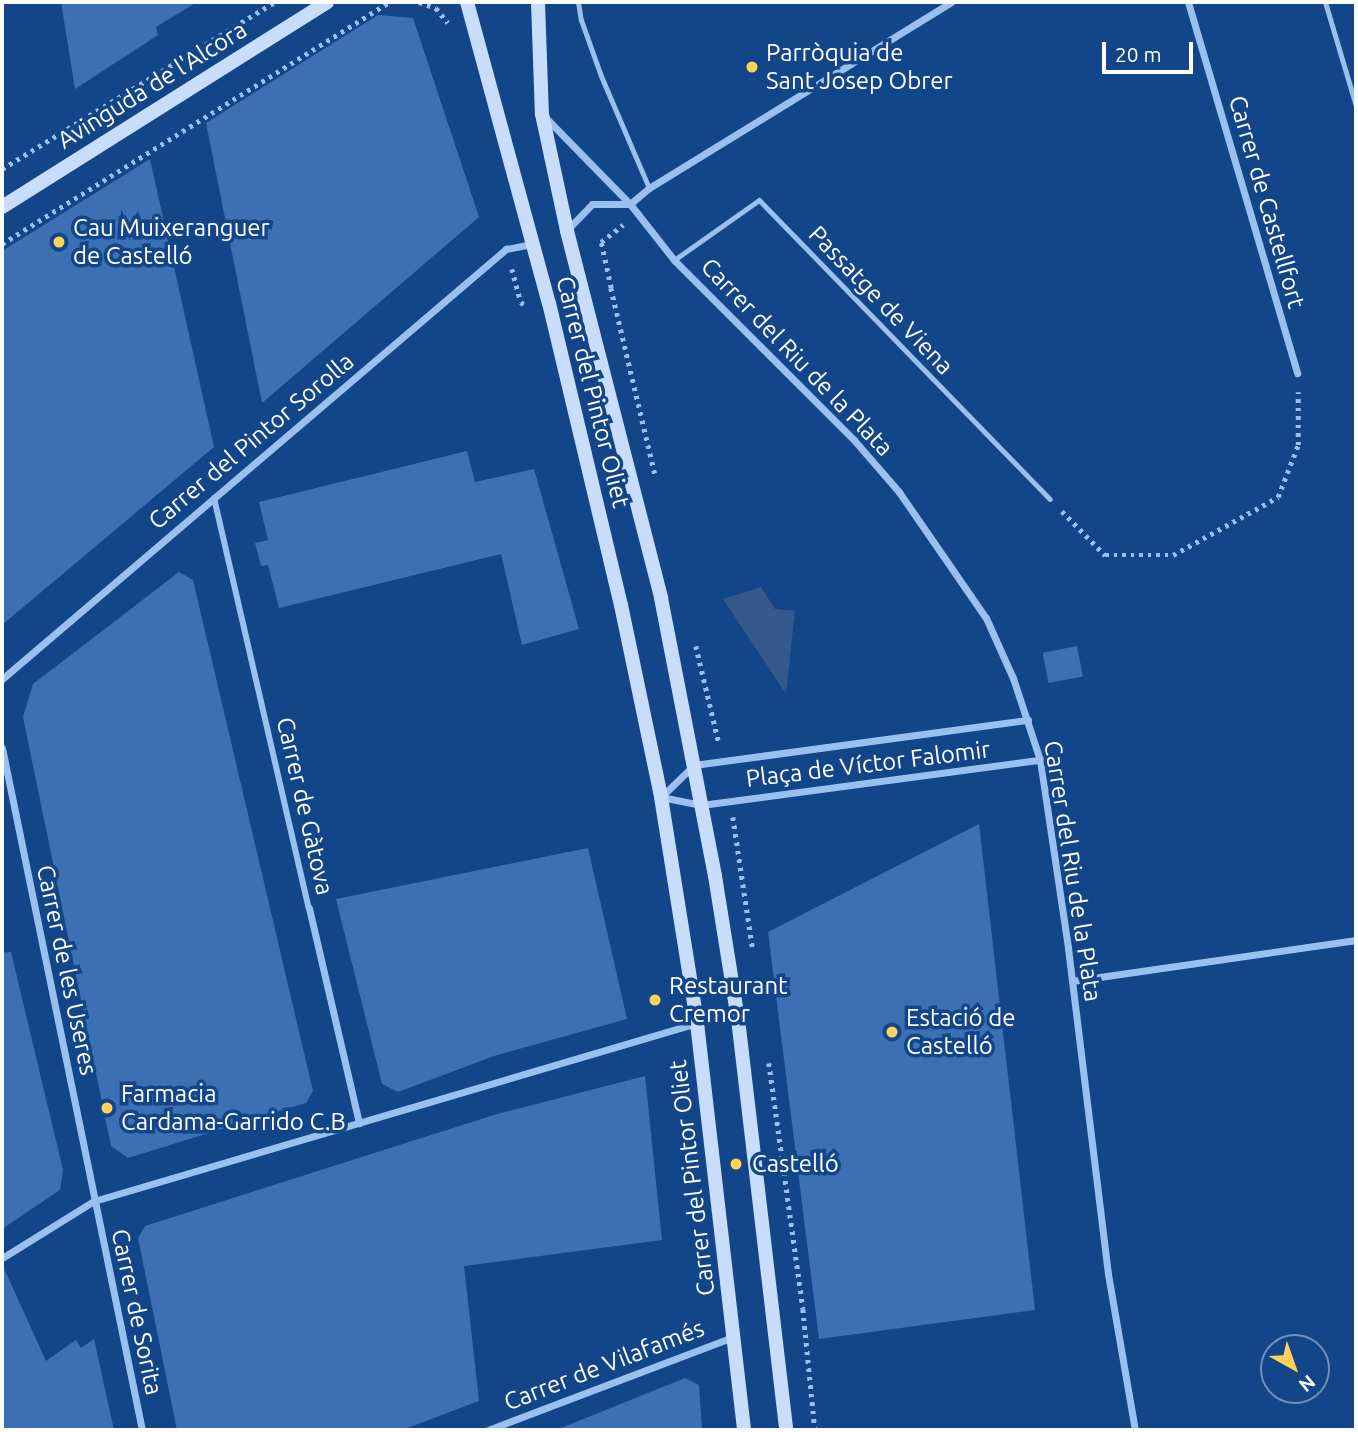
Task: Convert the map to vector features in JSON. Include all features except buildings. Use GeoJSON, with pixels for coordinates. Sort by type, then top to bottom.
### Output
{"type":"FeatureCollection","features":[{"type":"Feature","properties":{"kind":"main road","name":"Avinguda de l'Alcora"},"geometry":{"type":"LineString","coordinates":[[2,207],[327,2]]}},
{"type":"Feature","properties":{"kind":"main road","name":"Carrer del Pintor Oliet"},"geometry":{"type":"LineString","coordinates":[[467,2],[502,122],[531,244],[549,303],[621,605],[661,797],[697,1023],[744,1430]]}},
{"type":"Feature","properties":{"kind":"main road","name":"Carrer del Pintor Oliet"},"geometry":{"type":"LineString","coordinates":[[538,2],[542,114],[567,231],[586,295],[661,598],[701,805],[738,1019],[786,1430]]}},
{"type":"Feature","properties":{"kind":"street"},"geometry":{"type":"LineString","coordinates":[[567,231],[592,204],[630,204],[649,188],[951,2]]}},
{"type":"Feature","properties":{"kind":"street","name":"Carrer de Castellfort"},"geometry":{"type":"LineString","coordinates":[[1188,2],[1297,373]]}},
{"type":"Feature","properties":{"kind":"street","name":"Carrer del Riu de la Plata"},"geometry":{"type":"LineString","coordinates":[[542,114],[630,204],[674,260],[855,440],[900,492],[986,618],[1013,678],[1040,760],[1072,981],[1108,1274],[1135,1430]]}},
{"type":"Feature","properties":{"kind":"street","name":"Carrer del Pintor Sorolla"},"geometry":{"type":"LineString","coordinates":[[2,679],[506,249],[531,244]]}},
{"type":"Feature","properties":{"kind":"street","name":"Carrer de Gàtova"},"geometry":{"type":"LineString","coordinates":[[214,498],[359,1123]]}},
{"type":"Feature","properties":{"kind":"street","name":"Plaça de Víctor Falomir"},"geometry":{"type":"LineString","coordinates":[[694,765],[1028,720]]}},
{"type":"Feature","properties":{"kind":"street","name":"Carrer de les Useres"},"geometry":{"type":"LineString","coordinates":[[2,748],[94,1201]]}},
{"type":"Feature","properties":{"kind":"street","name":"Plaça de Víctor Falomir"},"geometry":{"type":"LineString","coordinates":[[701,805],[1040,760]]}},
{"type":"Feature","properties":{"kind":"street"},"geometry":{"type":"LineString","coordinates":[[661,797],[694,765]]}},
{"type":"Feature","properties":{"kind":"street"},"geometry":{"type":"LineString","coordinates":[[661,797],[701,805]]}},
{"type":"Feature","properties":{"kind":"street"},"geometry":{"type":"LineString","coordinates":[[1072,981],[1356,940]]}},
{"type":"Feature","properties":{"kind":"street"},"geometry":{"type":"LineString","coordinates":[[2,1258],[94,1201],[697,1023]]}},
{"type":"Feature","properties":{"kind":"street","name":"Carrer de Sorita"},"geometry":{"type":"LineString","coordinates":[[94,1201],[142,1430]]}},
{"type":"Feature","properties":{"kind":"street","name":"Carrer de Vilafamés"},"geometry":{"type":"LineString","coordinates":[[488,1430],[734,1336]]}},
{"type":"Feature","properties":{"kind":"lane"},"geometry":{"type":"LineString","coordinates":[[578,2],[580,20],[601,76],[649,188]]}},
{"type":"Feature","properties":{"kind":"lane"},"geometry":{"type":"LineString","coordinates":[[1336,2],[1326,3],[1356,106]]}},
{"type":"Feature","properties":{"kind":"lane","name":"Passatge de Viena"},"geometry":{"type":"LineString","coordinates":[[674,260],[759,200],[1050,499]]}},
{"type":"Feature","properties":{"kind":"path"},"geometry":{"type":"LineString","coordinates":[[2,169],[275,2]]}},
{"type":"Feature","properties":{"kind":"path"},"geometry":{"type":"LineString","coordinates":[[2,244],[390,2]]}},
{"type":"Feature","properties":{"kind":"path"},"geometry":{"type":"LineString","coordinates":[[1050,499],[1105,555],[1173,555],[1278,497],[1298,445],[1297,373]]}},
{"type":"Feature","properties":{"kind":"water"},"geometry":{"type":"Polygon","coordinates":[[[761,587],[775,609],[795,611],[786,694],[723,599],[761,587]]]}},
{"type":"Feature","properties":{"kind":"place","name":"Parròquia de Sant Josep Obrer"},"geometry":{"type":"Point","coordinates":[752,67]}},
{"type":"Feature","properties":{"kind":"place","name":"Cau Muixeranguer de Castelló"},"geometry":{"type":"Point","coordinates":[59,242]}},
{"type":"Feature","properties":{"kind":"place","name":"Restaurant Cremor"},"geometry":{"type":"Point","coordinates":[655,1000]}},
{"type":"Feature","properties":{"kind":"place","name":"Estació de Castelló"},"geometry":{"type":"Point","coordinates":[892,1032]}},
{"type":"Feature","properties":{"kind":"place","name":"Farmacia Cardama-Garrido C.B"},"geometry":{"type":"Point","coordinates":[107,1108]}},
{"type":"Feature","properties":{"kind":"place","name":"Castelló"},"geometry":{"type":"Point","coordinates":[736,1164]}}]}
